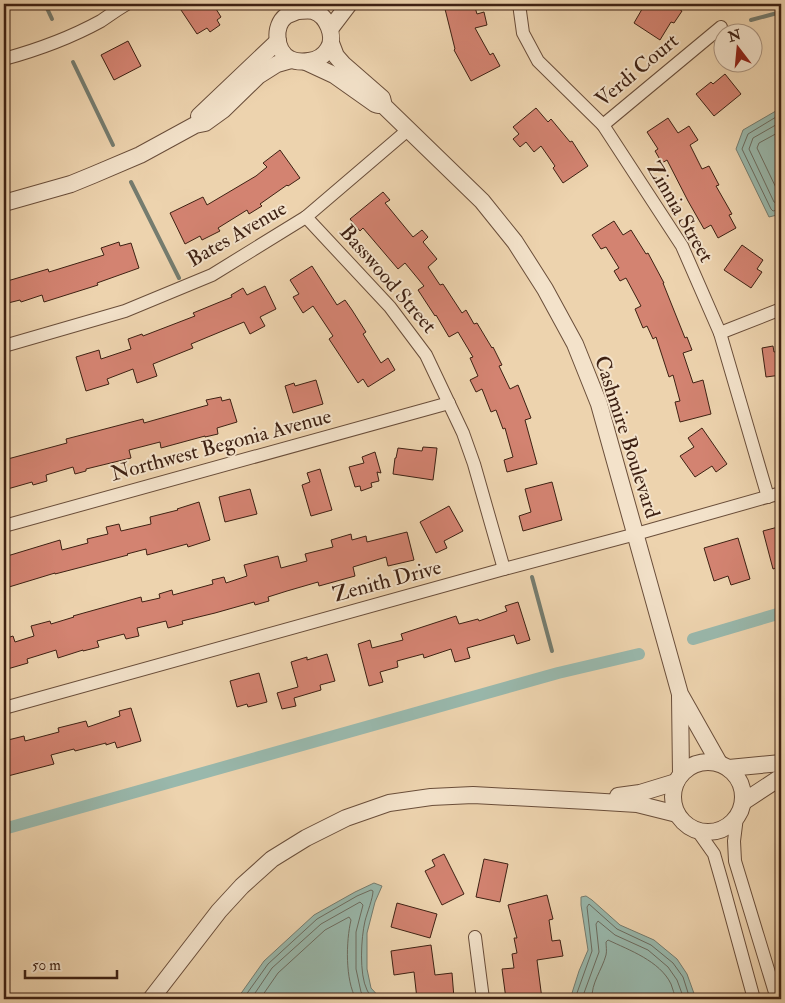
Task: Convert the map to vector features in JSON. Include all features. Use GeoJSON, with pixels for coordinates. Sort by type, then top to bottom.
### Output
{"type":"FeatureCollection","features":[{"type":"Feature","properties":{"kind":"street"},"geometry":{"type":"LineString","coordinates":[[4,59],[58,42],[100,21],[127,4]]}},
{"type":"Feature","properties":{"kind":"street"},"geometry":{"type":"LineString","coordinates":[[4,203],[71,184],[140,155],[194,125],[205,123],[223,110],[263,72],[277,64],[315,60],[322,56],[328,51],[330,36],[349,4]]}},
{"type":"Feature","properties":{"kind":"street","name":"Zinnia Street"},"geometry":{"type":"LineString","coordinates":[[519,4],[523,33],[538,61],[603,126],[682,246],[720,333],[768,497]]}},
{"type":"Feature","properties":{"kind":"street"},"geometry":{"type":"LineString","coordinates":[[298,61],[286,56],[278,41],[279,27],[287,15],[297,11],[320,7],[320,15],[325,21],[330,36]]}},
{"type":"Feature","properties":{"kind":"street","name":"Verdi Court"},"geometry":{"type":"LineString","coordinates":[[603,126],[712,33]]}},
{"type":"Feature","properties":{"kind":"street","name":"Cashmire Boulevard"},"geometry":{"type":"LineString","coordinates":[[330,36],[336,56],[382,98],[384,106]]}},
{"type":"Feature","properties":{"kind":"street"},"geometry":{"type":"LineString","coordinates":[[194,125],[199,116],[278,41]]}},
{"type":"Feature","properties":{"kind":"street","name":"Cashmire Boulevard"},"geometry":{"type":"LineString","coordinates":[[298,61],[334,75],[375,104],[384,106],[409,129],[482,201],[514,242],[545,289],[575,344],[599,404],[680,694],[724,766]]}},
{"type":"Feature","properties":{"kind":"street","name":"Bates Avenue"},"geometry":{"type":"LineString","coordinates":[[4,346],[125,310],[212,276],[306,217],[409,129]]}},
{"type":"Feature","properties":{"kind":"street","name":"Basswood Street"},"geometry":{"type":"LineString","coordinates":[[306,217],[390,307],[426,354],[463,433],[474,464],[504,570]]}},
{"type":"Feature","properties":{"kind":"street"},"geometry":{"type":"LineString","coordinates":[[720,333],[781,309]]}},
{"type":"Feature","properties":{"kind":"street","name":"Northwest Begonia Avenue"},"geometry":{"type":"LineString","coordinates":[[4,526],[449,403]]}},
{"type":"Feature","properties":{"kind":"street","name":"Zenith Drive"},"geometry":{"type":"LineString","coordinates":[[4,708],[781,493]]}},
{"type":"Feature","properties":{"kind":"street","name":"Cashmire Boulevard"},"geometry":{"type":"LineString","coordinates":[[678,778],[680,694]]}},
{"type":"Feature","properties":{"kind":"street"},"geometry":{"type":"LineString","coordinates":[[724,766],[736,776],[743,794],[741,810],[737,817],[730,825],[710,832],[697,830],[685,824],[677,814],[673,801],[673,791],[678,778],[689,767],[708,761],[724,766],[781,763]]}},
{"type":"Feature","properties":{"kind":"street"},"geometry":{"type":"LineString","coordinates":[[743,802],[781,777]]}},
{"type":"Feature","properties":{"kind":"street"},"geometry":{"type":"LineString","coordinates":[[588,800],[640,792],[678,778]]}},
{"type":"Feature","properties":{"kind":"street"},"geometry":{"type":"LineString","coordinates":[[152,999],[219,911],[242,886],[272,859],[306,838],[346,818],[390,803],[431,797],[473,795],[637,804],[677,814]]}},
{"type":"Feature","properties":{"kind":"street"},"geometry":{"type":"LineString","coordinates":[[737,817],[734,841],[735,861],[777,999]]}},
{"type":"Feature","properties":{"kind":"street"},"geometry":{"type":"LineString","coordinates":[[697,830],[714,854],[754,999]]}},
{"type":"Feature","properties":{"kind":"street"},"geometry":{"type":"LineString","coordinates":[[475,937],[483,999]]}},
{"type":"Feature","properties":{"kind":"street"},"geometry":{"type":"LineString","coordinates":[[741,949],[759,943]]}},
{"type":"Feature","properties":{"kind":"water"},"geometry":{"type":"Polygon","coordinates":[[[781,108],[781,214],[769,217],[736,149],[743,130],[781,108]]]}},
{"type":"Feature","properties":{"kind":"water"},"geometry":{"type":"Polygon","coordinates":[[[374,883],[382,886],[375,902],[367,933],[367,969],[371,988],[381,999],[237,999],[264,961],[314,915],[374,883]]]}},
{"type":"Feature","properties":{"kind":"water"},"geometry":{"type":"Polygon","coordinates":[[[586,896],[620,925],[654,940],[677,959],[687,974],[696,999],[573,999],[572,993],[588,950],[581,905],[581,897],[586,896]]]}},
{"type":"Feature","properties":{"kind":"building"},"geometry":{"type":"Polygon","coordinates":[[[177,4],[213,4],[221,17],[217,20],[220,25],[210,32],[207,28],[197,34],[177,4]]]}},
{"type":"Feature","properties":{"kind":"building"},"geometry":{"type":"Polygon","coordinates":[[[450,4],[474,4],[477,14],[484,12],[487,25],[475,28],[490,55],[493,53],[500,66],[471,81],[454,50],[445,9],[451,8],[450,4]]]}},
{"type":"Feature","properties":{"kind":"building"},"geometry":{"type":"Polygon","coordinates":[[[645,4],[670,4],[682,11],[674,23],[671,22],[660,40],[634,23],[645,4]]]}},
{"type":"Feature","properties":{"kind":"building"},"geometry":{"type":"Polygon","coordinates":[[[128,41],[141,66],[114,80],[101,55],[128,41]]]}},
{"type":"Feature","properties":{"kind":"building"},"geometry":{"type":"Polygon","coordinates":[[[725,74],[741,94],[714,116],[696,94],[725,74]]]}},
{"type":"Feature","properties":{"kind":"building"},"geometry":{"type":"Polygon","coordinates":[[[536,108],[548,122],[551,119],[570,142],[572,141],[588,166],[563,183],[553,168],[555,166],[541,146],[534,152],[526,142],[520,147],[513,139],[519,134],[513,127],[536,108]]]}},
{"type":"Feature","properties":{"kind":"building"},"geometry":{"type":"Polygon","coordinates":[[[668,118],[678,133],[689,126],[698,140],[690,145],[702,169],[709,166],[719,185],[716,186],[732,214],[729,215],[736,228],[718,238],[711,225],[704,229],[667,160],[662,163],[655,151],[658,149],[647,132],[668,118]]]}},
{"type":"Feature","properties":{"kind":"building"},"geometry":{"type":"Polygon","coordinates":[[[280,150],[300,178],[260,204],[262,206],[249,214],[247,210],[218,228],[220,231],[202,240],[200,236],[185,244],[170,213],[203,197],[207,205],[256,176],[267,167],[263,163],[280,150]]]}},
{"type":"Feature","properties":{"kind":"building"},"geometry":{"type":"Polygon","coordinates":[[[383,192],[390,200],[385,203],[413,237],[422,230],[428,237],[423,242],[437,259],[428,267],[440,285],[443,284],[462,313],[466,310],[474,324],[477,323],[502,365],[499,366],[510,389],[518,385],[531,418],[525,420],[537,464],[507,472],[504,460],[513,457],[505,428],[503,429],[496,410],[491,412],[482,389],[476,392],[470,380],[478,376],[470,358],[473,357],[458,332],[449,337],[418,290],[424,286],[405,263],[398,269],[363,228],[360,231],[350,219],[383,192]]]}},
{"type":"Feature","properties":{"kind":"building"},"geometry":{"type":"Polygon","coordinates":[[[614,221],[623,235],[631,230],[646,254],[648,253],[664,283],[685,338],[687,337],[692,350],[683,353],[693,383],[703,380],[711,414],[680,422],[675,402],[680,401],[673,375],[669,377],[656,337],[653,339],[647,326],[643,328],[635,309],[641,306],[626,278],[620,281],[614,271],[619,268],[606,247],[601,249],[592,235],[614,221]]]}},
{"type":"Feature","properties":{"kind":"building"},"geometry":{"type":"Polygon","coordinates":[[[119,242],[120,246],[131,243],[139,268],[97,283],[98,285],[44,302],[42,295],[21,302],[20,300],[4,304],[4,282],[48,269],[49,272],[104,255],[101,248],[119,242]]]}},
{"type":"Feature","properties":{"kind":"building"},"geometry":{"type":"Polygon","coordinates":[[[742,245],[763,260],[757,269],[762,272],[751,288],[724,270],[742,245]]]}},
{"type":"Feature","properties":{"kind":"building"},"geometry":{"type":"Polygon","coordinates":[[[312,266],[337,305],[345,300],[366,332],[363,334],[381,363],[388,358],[395,370],[368,387],[363,379],[358,383],[329,339],[333,336],[313,306],[303,313],[293,297],[299,294],[290,280],[312,266]]]}},
{"type":"Feature","properties":{"kind":"building"},"geometry":{"type":"Polygon","coordinates":[[[265,286],[276,309],[260,317],[265,326],[250,334],[244,322],[191,344],[193,348],[153,364],[157,376],[137,383],[133,369],[107,379],[109,384],[86,391],[76,357],[99,350],[101,359],[131,349],[128,339],[142,334],[143,336],[195,316],[193,313],[232,297],[231,295],[243,288],[247,295],[265,286]]]}},
{"type":"Feature","properties":{"kind":"building"},"geometry":{"type":"Polygon","coordinates":[[[773,346],[774,352],[781,351],[781,375],[766,377],[762,348],[773,346]]]}},
{"type":"Feature","properties":{"kind":"building"},"geometry":{"type":"Polygon","coordinates":[[[316,380],[323,404],[293,413],[285,386],[294,383],[295,386],[316,380]]]}},
{"type":"Feature","properties":{"kind":"building"},"geometry":{"type":"Polygon","coordinates":[[[221,397],[222,401],[230,399],[237,422],[217,428],[218,434],[161,448],[160,442],[129,450],[131,458],[86,469],[86,471],[75,474],[73,467],[46,475],[47,481],[33,485],[32,482],[4,490],[4,460],[67,443],[66,439],[143,419],[144,423],[208,405],[206,400],[221,397]]]}},
{"type":"Feature","properties":{"kind":"building"},"geometry":{"type":"Polygon","coordinates":[[[702,428],[727,464],[716,472],[712,466],[695,477],[680,456],[694,447],[688,438],[702,428]]]}},
{"type":"Feature","properties":{"kind":"building"},"geometry":{"type":"Polygon","coordinates":[[[423,447],[437,448],[433,480],[393,474],[398,448],[422,451],[423,447]]]}},
{"type":"Feature","properties":{"kind":"building"},"geometry":{"type":"Polygon","coordinates":[[[375,452],[381,473],[377,472],[379,481],[371,483],[372,487],[361,491],[360,486],[355,487],[349,467],[364,463],[362,457],[375,452]]]}},
{"type":"Feature","properties":{"kind":"building"},"geometry":{"type":"Polygon","coordinates":[[[320,469],[332,510],[311,516],[302,485],[310,482],[307,473],[320,469]]]}},
{"type":"Feature","properties":{"kind":"building"},"geometry":{"type":"Polygon","coordinates":[[[552,482],[562,520],[523,531],[519,516],[531,512],[525,489],[552,482]]]}},
{"type":"Feature","properties":{"kind":"building"},"geometry":{"type":"Polygon","coordinates":[[[250,489],[257,514],[225,522],[219,497],[250,489]]]}},
{"type":"Feature","properties":{"kind":"building"},"geometry":{"type":"Polygon","coordinates":[[[199,502],[210,540],[188,547],[187,544],[147,555],[146,549],[9,587],[4,571],[4,557],[60,540],[62,550],[88,543],[87,539],[108,534],[106,527],[119,524],[121,531],[151,524],[150,517],[178,510],[199,502]]]}},
{"type":"Feature","properties":{"kind":"building"},"geometry":{"type":"Polygon","coordinates":[[[449,506],[463,531],[444,541],[447,548],[436,553],[420,522],[449,506]]]}},
{"type":"Feature","properties":{"kind":"building"},"geometry":{"type":"Polygon","coordinates":[[[778,527],[781,540],[781,566],[773,569],[763,531],[778,527]]]}},
{"type":"Feature","properties":{"kind":"building"},"geometry":{"type":"Polygon","coordinates":[[[407,532],[414,560],[388,566],[386,557],[353,567],[355,576],[319,586],[318,582],[268,597],[269,601],[255,605],[254,602],[182,621],[183,624],[168,628],[166,621],[137,628],[139,636],[126,639],[124,634],[97,641],[99,647],[58,658],[56,650],[27,659],[28,663],[4,670],[4,639],[13,636],[15,642],[34,636],[31,626],[50,621],[51,624],[141,597],[142,602],[160,598],[159,594],[172,590],[173,595],[213,584],[212,580],[224,577],[226,583],[247,576],[244,565],[278,556],[281,568],[307,561],[305,554],[333,547],[331,540],[351,534],[352,540],[366,536],[367,542],[407,532]]]}},
{"type":"Feature","properties":{"kind":"building"},"geometry":{"type":"Polygon","coordinates":[[[738,538],[750,579],[731,585],[728,576],[714,581],[704,548],[738,538]]]}},
{"type":"Feature","properties":{"kind":"building"},"geometry":{"type":"Polygon","coordinates":[[[518,602],[530,640],[517,644],[514,635],[467,648],[470,658],[455,662],[451,649],[424,658],[423,654],[397,661],[398,667],[380,672],[383,682],[369,686],[358,644],[370,640],[372,648],[403,640],[401,634],[456,616],[459,624],[478,619],[479,621],[507,611],[505,606],[518,602]]]}},
{"type":"Feature","properties":{"kind":"building"},"geometry":{"type":"Polygon","coordinates":[[[327,654],[335,681],[320,685],[321,690],[294,698],[296,706],[282,709],[277,693],[298,687],[291,662],[307,657],[307,660],[327,654]]]}},
{"type":"Feature","properties":{"kind":"building"},"geometry":{"type":"Polygon","coordinates":[[[259,673],[267,702],[248,707],[247,704],[237,707],[230,681],[259,673]]]}},
{"type":"Feature","properties":{"kind":"building"},"geometry":{"type":"Polygon","coordinates":[[[131,708],[141,741],[117,748],[115,742],[106,745],[106,743],[51,755],[54,764],[4,777],[4,741],[24,736],[25,741],[59,732],[58,728],[86,721],[88,727],[120,716],[119,711],[131,708]]]}},
{"type":"Feature","properties":{"kind":"building"},"geometry":{"type":"Polygon","coordinates":[[[444,854],[464,894],[442,905],[425,871],[435,866],[432,860],[444,854]]]}},
{"type":"Feature","properties":{"kind":"building"},"geometry":{"type":"Polygon","coordinates":[[[484,859],[508,864],[500,902],[476,897],[484,859]]]}},
{"type":"Feature","properties":{"kind":"building"},"geometry":{"type":"Polygon","coordinates":[[[547,895],[553,919],[549,920],[552,941],[560,940],[563,956],[537,960],[542,999],[506,999],[502,969],[514,968],[512,954],[517,953],[514,938],[517,938],[508,905],[547,895]]]}},
{"type":"Feature","properties":{"kind":"building"},"geometry":{"type":"Polygon","coordinates":[[[397,903],[437,914],[430,938],[391,927],[397,903]]]}},
{"type":"Feature","properties":{"kind":"building"},"geometry":{"type":"Polygon","coordinates":[[[431,945],[435,975],[452,973],[454,998],[417,999],[414,972],[394,975],[391,951],[431,945]]]}},
{"type":"Feature","properties":{"kind":"waterway"},"geometry":{"type":"LineString","coordinates":[[45,4],[52,19]]}},
{"type":"Feature","properties":{"kind":"waterway"},"geometry":{"type":"LineString","coordinates":[[751,20],[781,12]]}},
{"type":"Feature","properties":{"kind":"waterway"},"geometry":{"type":"LineString","coordinates":[[73,62],[113,145]]}},
{"type":"Feature","properties":{"kind":"waterway"},"geometry":{"type":"LineString","coordinates":[[131,182],[179,278]]}},
{"type":"Feature","properties":{"kind":"waterway"},"geometry":{"type":"LineString","coordinates":[[532,577],[552,651]]}},
{"type":"Feature","properties":{"kind":"waterway"},"geometry":{"type":"LineString","coordinates":[[693,639],[781,613]]}},
{"type":"Feature","properties":{"kind":"waterway"},"geometry":{"type":"LineString","coordinates":[[4,829],[558,673],[639,654]]}}]}
